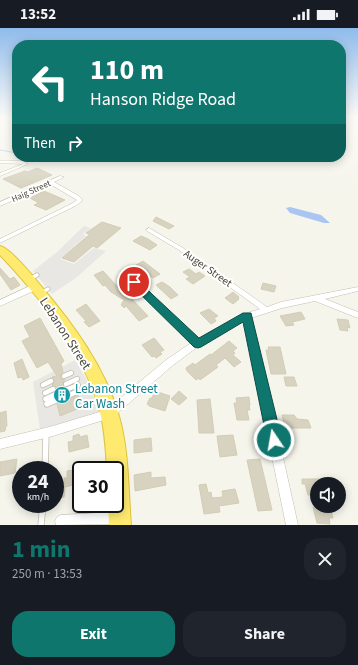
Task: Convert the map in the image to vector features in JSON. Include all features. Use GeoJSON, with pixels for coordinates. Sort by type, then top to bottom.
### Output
{"type":"FeatureCollection","features":[{"type":"Feature","properties":{"kind":"highway","name":"Lebanon Street"},"geometry":{"type":"LineString","coordinates":[[0,249],[38,285],[75,343],[110,414],[116,459],[120,521]]}},
{"type":"Feature","properties":{"kind":"street"},"geometry":{"type":"LineString","coordinates":[[0,162],[23,162],[26,164],[0,175]]}},
{"type":"Feature","properties":{"kind":"street","name":"Haig Street"},"geometry":{"type":"LineString","coordinates":[[0,204],[62,177]]}},
{"type":"Feature","properties":{"kind":"street"},"geometry":{"type":"LineString","coordinates":[[0,241],[75,204],[80,200],[77,196],[50,182]]}},
{"type":"Feature","properties":{"kind":"street","name":"Auger Street"},"geometry":{"type":"LineString","coordinates":[[149,230],[181,249],[265,309]]}},
{"type":"Feature","properties":{"kind":"street"},"geometry":{"type":"LineString","coordinates":[[132,280],[198,344]]}},
{"type":"Feature","properties":{"kind":"street"},"geometry":{"type":"LineString","coordinates":[[0,303],[38,285]]}},
{"type":"Feature","properties":{"kind":"street"},"geometry":{"type":"LineString","coordinates":[[0,444],[110,414],[162,368],[198,344],[247,316],[265,309],[358,289]]}},
{"type":"Feature","properties":{"kind":"street"},"geometry":{"type":"LineString","coordinates":[[316,298],[358,316]]}},
{"type":"Feature","properties":{"kind":"street"},"geometry":{"type":"LineString","coordinates":[[247,316],[292,525]]}},
{"type":"Feature","properties":{"kind":"street"},"geometry":{"type":"LineString","coordinates":[[61,521],[120,521]]}},
{"type":"Feature","properties":{"kind":"lane"},"geometry":{"type":"LineString","coordinates":[[64,376],[71,373]]}},
{"type":"Feature","properties":{"kind":"lane"},"geometry":{"type":"LineString","coordinates":[[66,384],[77,379]]}},
{"type":"Feature","properties":{"kind":"lane"},"geometry":{"type":"LineString","coordinates":[[43,385],[52,381]]}},
{"type":"Feature","properties":{"kind":"lane"},"geometry":{"type":"LineString","coordinates":[[78,385],[69,392],[78,391]]}},
{"type":"Feature","properties":{"kind":"lane"},"geometry":{"type":"LineString","coordinates":[[44,393],[53,389]]}},
{"type":"Feature","properties":{"kind":"lane"},"geometry":{"type":"LineString","coordinates":[[46,401],[56,398]]}},
{"type":"Feature","properties":{"kind":"lane"},"geometry":{"type":"LineString","coordinates":[[46,461],[50,430]]}},
{"type":"Feature","properties":{"kind":"lane"},"geometry":{"type":"LineString","coordinates":[[41,525],[43,513]]}},
{"type":"Feature","properties":{"kind":"shaded area"},"geometry":{"type":"Polygon","coordinates":[[[84,226],[91,228],[83,234],[86,236],[60,259],[74,264],[94,248],[106,251],[77,277],[52,294],[33,271],[57,252],[84,226]]]}},
{"type":"Feature","properties":{"kind":"shaded area"},"geometry":{"type":"Polygon","coordinates":[[[75,360],[89,384],[99,413],[40,429],[33,382],[75,360]]]}},
{"type":"Feature","properties":{"kind":"water"},"geometry":{"type":"Polygon","coordinates":[[[290,207],[321,215],[330,223],[324,223],[290,213],[286,208],[290,207]]]}},
{"type":"Feature","properties":{"kind":"building"},"geometry":{"type":"Polygon","coordinates":[[[37,168],[52,175],[21,188],[3,179],[25,171],[28,172],[37,168]]]}},
{"type":"Feature","properties":{"kind":"building"},"geometry":{"type":"Polygon","coordinates":[[[44,191],[65,200],[46,210],[34,205],[39,203],[30,198],[44,191]]]}},
{"type":"Feature","properties":{"kind":"building"},"geometry":{"type":"Polygon","coordinates":[[[156,217],[174,226],[169,229],[153,221],[156,217]]]}},
{"type":"Feature","properties":{"kind":"building"},"geometry":{"type":"Polygon","coordinates":[[[102,222],[121,228],[97,248],[93,246],[74,262],[62,258],[90,234],[86,233],[102,222]]]}},
{"type":"Feature","properties":{"kind":"building"},"geometry":{"type":"Polygon","coordinates":[[[141,236],[157,245],[150,250],[133,241],[141,236]]]}},
{"type":"Feature","properties":{"kind":"building"},"geometry":{"type":"Polygon","coordinates":[[[143,261],[160,274],[153,278],[136,265],[143,261]]]}},
{"type":"Feature","properties":{"kind":"building"},"geometry":{"type":"Polygon","coordinates":[[[0,268],[10,279],[14,277],[20,285],[11,290],[0,274],[0,268]]]}},
{"type":"Feature","properties":{"kind":"building"},"geometry":{"type":"Polygon","coordinates":[[[189,269],[196,274],[199,272],[205,276],[193,284],[186,279],[190,277],[183,272],[189,269]]]}},
{"type":"Feature","properties":{"kind":"building"},"geometry":{"type":"Polygon","coordinates":[[[103,271],[127,297],[129,296],[148,316],[139,321],[126,306],[124,308],[121,305],[124,300],[111,292],[105,285],[103,286],[94,275],[103,271]]]}},
{"type":"Feature","properties":{"kind":"building"},"geometry":{"type":"Polygon","coordinates":[[[162,282],[178,295],[171,299],[156,285],[162,282]]]}},
{"type":"Feature","properties":{"kind":"building"},"geometry":{"type":"Polygon","coordinates":[[[263,283],[276,286],[274,292],[261,289],[263,283]]]}},
{"type":"Feature","properties":{"kind":"building"},"geometry":{"type":"Polygon","coordinates":[[[233,292],[239,297],[239,299],[233,304],[225,298],[233,292]]]}},
{"type":"Feature","properties":{"kind":"building"},"geometry":{"type":"Polygon","coordinates":[[[86,304],[100,321],[89,327],[84,322],[86,321],[76,310],[86,304]]]}},
{"type":"Feature","properties":{"kind":"building"},"geometry":{"type":"Polygon","coordinates":[[[209,309],[218,316],[214,318],[216,321],[211,324],[200,313],[209,309]]]}},
{"type":"Feature","properties":{"kind":"building"},"geometry":{"type":"Polygon","coordinates":[[[301,312],[305,319],[292,322],[294,325],[286,326],[280,316],[301,312]]]}},
{"type":"Feature","properties":{"kind":"building"},"geometry":{"type":"Polygon","coordinates":[[[40,318],[64,361],[61,364],[63,372],[60,376],[62,379],[65,379],[62,384],[67,396],[70,399],[78,395],[82,407],[60,416],[57,404],[60,401],[59,394],[56,391],[56,387],[52,385],[55,381],[52,377],[57,376],[48,362],[37,368],[22,341],[30,337],[24,326],[40,318]]]}},
{"type":"Feature","properties":{"kind":"building"},"geometry":{"type":"Polygon","coordinates":[[[337,319],[348,320],[350,328],[347,327],[348,331],[340,330],[337,319]]]}},
{"type":"Feature","properties":{"kind":"building"},"geometry":{"type":"Polygon","coordinates":[[[154,338],[164,350],[160,352],[162,354],[156,358],[154,356],[152,357],[142,345],[154,338]]]}},
{"type":"Feature","properties":{"kind":"building"},"geometry":{"type":"Polygon","coordinates":[[[229,341],[237,348],[233,351],[235,353],[233,355],[241,362],[234,367],[225,358],[216,365],[218,367],[200,380],[199,378],[196,380],[187,371],[186,368],[193,363],[195,365],[229,341]]]}},
{"type":"Feature","properties":{"kind":"building"},"geometry":{"type":"Polygon","coordinates":[[[268,347],[280,347],[286,374],[271,374],[266,350],[269,350],[268,347]]]}},
{"type":"Feature","properties":{"kind":"building"},"geometry":{"type":"Polygon","coordinates":[[[22,359],[29,377],[23,380],[22,377],[18,378],[14,363],[22,359]]]}},
{"type":"Feature","properties":{"kind":"building"},"geometry":{"type":"Polygon","coordinates":[[[284,377],[294,377],[297,386],[286,386],[284,377]]]}},
{"type":"Feature","properties":{"kind":"building"},"geometry":{"type":"Polygon","coordinates":[[[155,391],[170,396],[165,411],[147,404],[155,391]]]}},
{"type":"Feature","properties":{"kind":"building"},"geometry":{"type":"Polygon","coordinates":[[[179,391],[187,398],[179,405],[171,399],[179,391]]]}},
{"type":"Feature","properties":{"kind":"building"},"geometry":{"type":"Polygon","coordinates":[[[249,397],[250,410],[247,410],[249,420],[237,420],[234,403],[237,403],[236,398],[249,397]]]}},
{"type":"Feature","properties":{"kind":"building"},"geometry":{"type":"Polygon","coordinates":[[[210,399],[214,433],[199,433],[197,400],[210,399]]]}},
{"type":"Feature","properties":{"kind":"building"},"geometry":{"type":"Polygon","coordinates":[[[6,411],[7,426],[5,431],[0,432],[0,413],[6,411]]]}},
{"type":"Feature","properties":{"kind":"building"},"geometry":{"type":"Polygon","coordinates":[[[282,415],[294,415],[297,419],[308,420],[311,428],[285,428],[282,415]]]}},
{"type":"Feature","properties":{"kind":"building"},"geometry":{"type":"Polygon","coordinates":[[[79,434],[80,437],[87,435],[89,447],[69,452],[68,442],[73,441],[73,436],[79,434]]]}},
{"type":"Feature","properties":{"kind":"building"},"geometry":{"type":"Polygon","coordinates":[[[233,435],[237,455],[220,457],[217,436],[233,435]]]}},
{"type":"Feature","properties":{"kind":"building"},"geometry":{"type":"Polygon","coordinates":[[[151,438],[152,451],[134,453],[134,440],[151,438]]]}},
{"type":"Feature","properties":{"kind":"building"},"geometry":{"type":"Polygon","coordinates":[[[17,459],[17,461],[12,461],[12,474],[0,476],[0,462],[17,459]]]}},
{"type":"Feature","properties":{"kind":"building"},"geometry":{"type":"Polygon","coordinates":[[[260,459],[272,510],[258,511],[247,460],[260,459]]]}},
{"type":"Feature","properties":{"kind":"building"},"geometry":{"type":"Polygon","coordinates":[[[72,470],[72,485],[65,487],[64,497],[64,478],[67,478],[67,471],[72,470]]]}},
{"type":"Feature","properties":{"kind":"building"},"geometry":{"type":"Polygon","coordinates":[[[151,472],[151,478],[165,477],[166,485],[135,491],[134,475],[151,472]]]}},
{"type":"Feature","properties":{"kind":"building"},"geometry":{"type":"Polygon","coordinates":[[[302,479],[310,479],[310,495],[308,495],[305,484],[302,484],[302,479]]]}},
{"type":"Feature","properties":{"kind":"building"},"geometry":{"type":"Polygon","coordinates":[[[206,484],[208,493],[211,492],[212,498],[223,497],[222,491],[235,489],[239,503],[219,506],[220,512],[204,514],[199,485],[206,484]]]}},
{"type":"Feature","properties":{"kind":"building"},"geometry":{"type":"Polygon","coordinates":[[[314,513],[332,513],[333,518],[329,518],[330,524],[317,523],[314,513]]]}},
{"type":"Feature","properties":{"kind":"waterway"},"geometry":{"type":"LineString","coordinates":[[0,150],[12,152]]}},
{"type":"Feature","properties":{"kind":"place","name":"Lebanon Street Car Wash"},"geometry":{"type":"Point","coordinates":[62,395]}},
{"type":"Feature","properties":{"kind":"route"},"geometry":{"type":"LineString","coordinates":[[134,282],[198,344],[227,326],[247,316],[274,440]]}}]}
